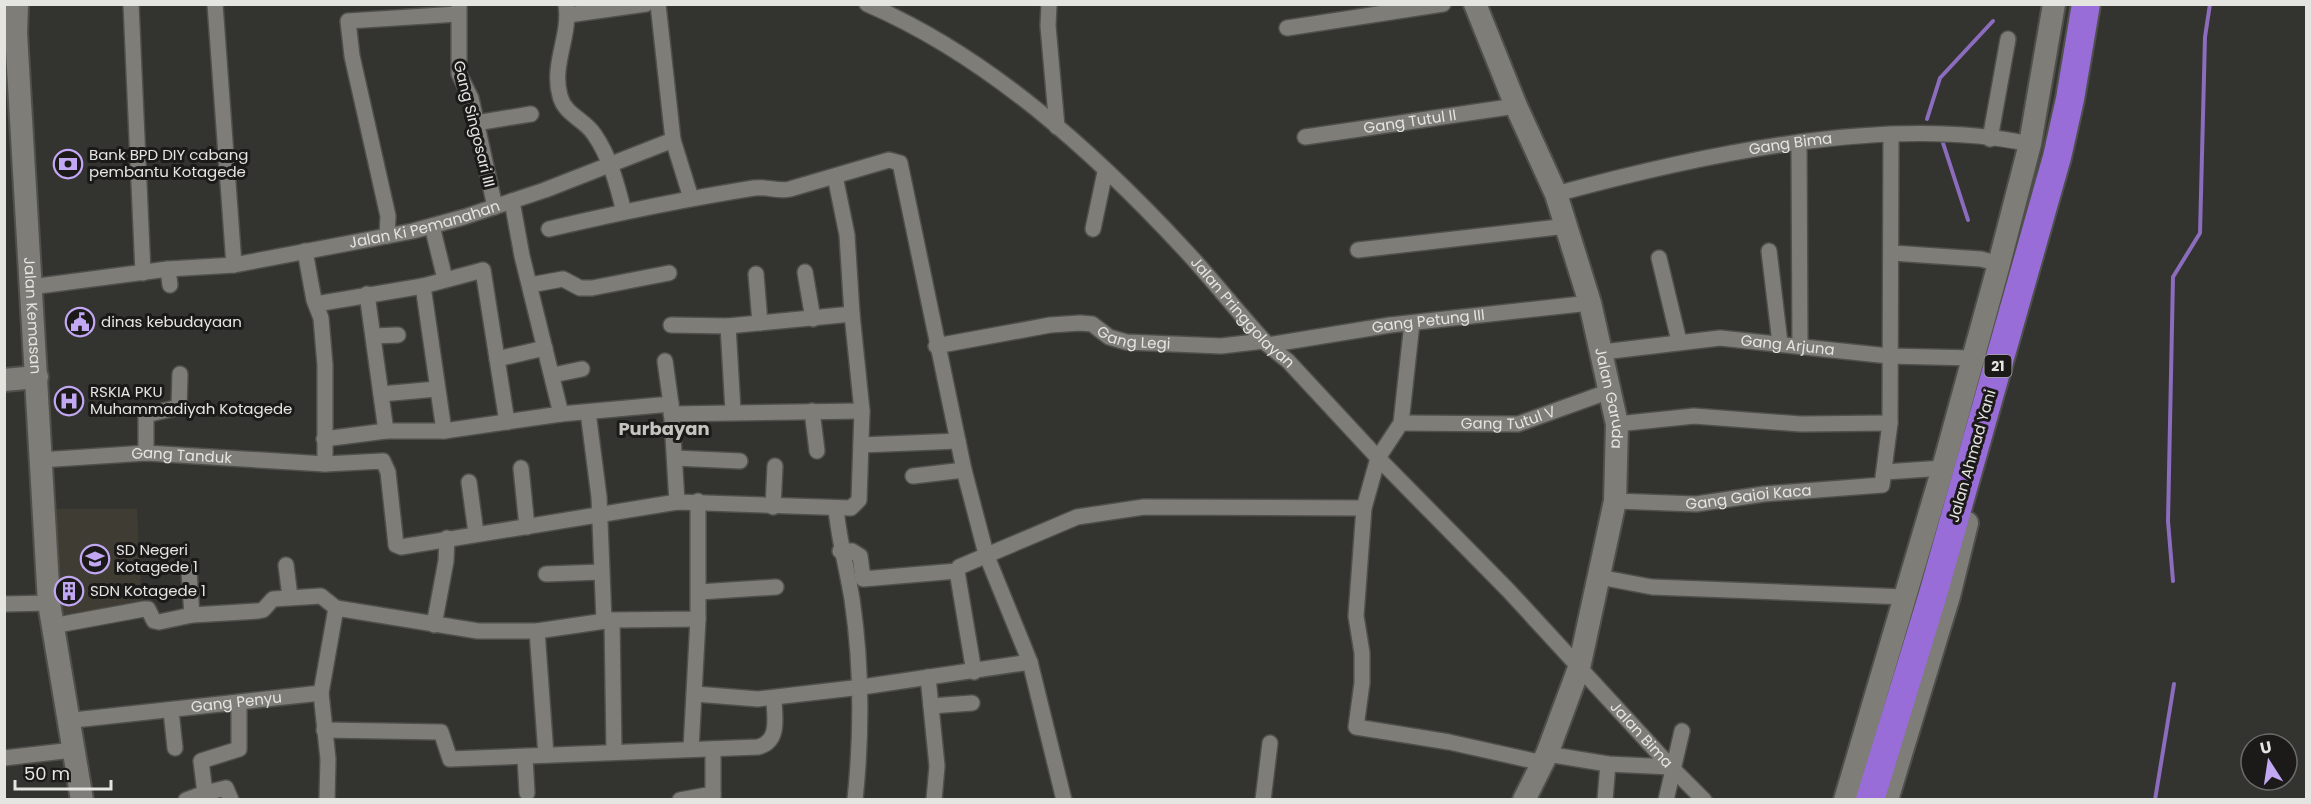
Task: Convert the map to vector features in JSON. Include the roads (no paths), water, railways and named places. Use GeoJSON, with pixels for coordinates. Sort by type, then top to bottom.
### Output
{"type":"FeatureCollection","features":[{"type":"Feature","properties":{"kind":"highway","name":"Jalan Ahmad Yani"},"geometry":{"type":"LineString","coordinates":[[1870,800],[1884,722],[1939,502],[2013,260],[2055,93],[2068,4]]}},
{"type":"Feature","properties":{"kind":"highway","name":"Jalan Ahmad Yani"},"geometry":{"type":"LineString","coordinates":[[1854,800],[1934,594],[2057,157],[2070,99],[2086,4]]}},
{"type":"Feature","properties":{"kind":"street","name":"Jalan Kemasan"},"geometry":{"type":"LineString","coordinates":[[17,4],[10,33],[31,287],[49,603],[67,723],[82,800]]}},
{"type":"Feature","properties":{"kind":"street"},"geometry":{"type":"LineString","coordinates":[[131,4],[143,273]]}},
{"type":"Feature","properties":{"kind":"street"},"geometry":{"type":"LineString","coordinates":[[215,4],[234,265]]}},
{"type":"Feature","properties":{"kind":"street"},"geometry":{"type":"LineString","coordinates":[[624,212],[611,164],[593,133],[568,112],[561,99],[557,72],[567,10],[646,4]]}},
{"type":"Feature","properties":{"kind":"street"},"geometry":{"type":"LineString","coordinates":[[658,4],[673,140],[692,198]]}},
{"type":"Feature","properties":{"kind":"street","name":"Jalan Pringgolayan"},"geometry":{"type":"LineString","coordinates":[[867,4],[906,21],[1002,81],[1057,127],[1179,244],[1266,343],[1288,361],[1378,458],[1508,590],[1579,668]]}},
{"type":"Feature","properties":{"kind":"street"},"geometry":{"type":"LineString","coordinates":[[1048,4],[1057,127]]}},
{"type":"Feature","properties":{"kind":"street"},"geometry":{"type":"LineString","coordinates":[[1287,28],[1443,4]]}},
{"type":"Feature","properties":{"kind":"street","name":"Jalan Garuda"},"geometry":{"type":"LineString","coordinates":[[1475,4],[1516,106],[1556,194],[1603,352],[1617,424],[1615,501],[1579,668],[1545,759],[1524,800]]}},
{"type":"Feature","properties":{"kind":"street"},"geometry":{"type":"LineString","coordinates":[[1845,800],[1905,597],[1939,502],[1943,468],[2030,144],[2055,4]]}},
{"type":"Feature","properties":{"kind":"street"},"geometry":{"type":"LineString","coordinates":[[1887,800],[1948,596],[2008,364],[2061,190],[2075,132],[2097,4]]}},
{"type":"Feature","properties":{"kind":"street"},"geometry":{"type":"LineString","coordinates":[[387,236],[388,216],[352,56],[348,21],[459,9]]}},
{"type":"Feature","properties":{"kind":"street","name":"Gang Singosari III"},"geometry":{"type":"LineString","coordinates":[[459,9],[459,74],[471,98],[495,207]]}},
{"type":"Feature","properties":{"kind":"street"},"geometry":{"type":"LineString","coordinates":[[1990,139],[2008,39]]}},
{"type":"Feature","properties":{"kind":"street","name":"Gang Tutul II"},"geometry":{"type":"LineString","coordinates":[[1305,137],[1516,106]]}},
{"type":"Feature","properties":{"kind":"street"},"geometry":{"type":"LineString","coordinates":[[476,123],[531,114]]}},
{"type":"Feature","properties":{"kind":"street","name":"Gang Bima"},"geometry":{"type":"LineString","coordinates":[[1556,194],[1727,155],[1799,142],[1932,134],[2030,144]]}},
{"type":"Feature","properties":{"kind":"street"},"geometry":{"type":"LineString","coordinates":[[1883,478],[1890,423],[1891,135]]}},
{"type":"Feature","properties":{"kind":"street","name":"Jalan Ki Pemanahan"},"geometry":{"type":"LineString","coordinates":[[31,287],[168,269],[234,265],[432,226],[512,201],[673,140]]}},
{"type":"Feature","properties":{"kind":"street"},"geometry":{"type":"LineString","coordinates":[[1799,142],[1800,345]]}},
{"type":"Feature","properties":{"kind":"street"},"geometry":{"type":"LineString","coordinates":[[549,229],[692,198],[758,187],[782,191],[889,160],[900,163],[936,346],[964,470],[987,555],[1030,662],[1064,800]]}},
{"type":"Feature","properties":{"kind":"street"},"geometry":{"type":"LineString","coordinates":[[1093,230],[1105,172]]}},
{"type":"Feature","properties":{"kind":"street"},"geometry":{"type":"LineString","coordinates":[[434,625],[445,572],[447,538],[600,516],[677,502],[698,501],[836,509],[851,508],[859,500],[862,411],[852,314],[848,235],[835,176]]}},
{"type":"Feature","properties":{"kind":"street"},"geometry":{"type":"LineString","coordinates":[[512,201],[561,414]]}},
{"type":"Feature","properties":{"kind":"street"},"geometry":{"type":"LineString","coordinates":[[432,226],[446,279]]}},
{"type":"Feature","properties":{"kind":"street"},"geometry":{"type":"LineString","coordinates":[[1358,250],[1566,226]]}},
{"type":"Feature","properties":{"kind":"street"},"geometry":{"type":"LineString","coordinates":[[305,251],[321,318],[325,365],[325,464]]}},
{"type":"Feature","properties":{"kind":"street"},"geometry":{"type":"LineString","coordinates":[[1769,251],[1780,343]]}},
{"type":"Feature","properties":{"kind":"street"},"geometry":{"type":"LineString","coordinates":[[1892,253],[1981,259],[1999,264]]}},
{"type":"Feature","properties":{"kind":"street"},"geometry":{"type":"LineString","coordinates":[[1659,258],[1679,341]]}},
{"type":"Feature","properties":{"kind":"street"},"geometry":{"type":"LineString","coordinates":[[168,269],[170,285]]}},
{"type":"Feature","properties":{"kind":"street"},"geometry":{"type":"LineString","coordinates":[[316,304],[423,286],[483,270],[507,422]]}},
{"type":"Feature","properties":{"kind":"street"},"geometry":{"type":"LineString","coordinates":[[805,272],[813,319]]}},
{"type":"Feature","properties":{"kind":"street"},"geometry":{"type":"LineString","coordinates":[[530,285],[563,279],[580,288],[592,288],[669,273]]}},
{"type":"Feature","properties":{"kind":"street"},"geometry":{"type":"LineString","coordinates":[[756,274],[760,323]]}},
{"type":"Feature","properties":{"kind":"street"},"geometry":{"type":"LineString","coordinates":[[423,286],[444,431]]}},
{"type":"Feature","properties":{"kind":"street"},"geometry":{"type":"LineString","coordinates":[[367,294],[386,431]]}},
{"type":"Feature","properties":{"kind":"street","name":"Gang Petung III"},"geometry":{"type":"LineString","coordinates":[[1266,343],[1412,323],[1590,303]]}},
{"type":"Feature","properties":{"kind":"street"},"geometry":{"type":"LineString","coordinates":[[671,325],[728,326],[852,314]]}},
{"type":"Feature","properties":{"kind":"street","name":"Gang Legi"},"geometry":{"type":"LineString","coordinates":[[936,346],[1050,325],[1080,323],[1092,324],[1109,337],[1126,342],[1221,346],[1266,343]]}},
{"type":"Feature","properties":{"kind":"street"},"geometry":{"type":"LineString","coordinates":[[1412,323],[1401,423],[1378,458],[1364,508],[1356,616],[1361,633],[1362,683],[1356,727],[1545,759],[1672,768]]}},
{"type":"Feature","properties":{"kind":"street"},"geometry":{"type":"LineString","coordinates":[[728,326],[733,411]]}},
{"type":"Feature","properties":{"kind":"street"},"geometry":{"type":"LineString","coordinates":[[373,336],[398,335]]}},
{"type":"Feature","properties":{"kind":"street","name":"Gang Arjuna"},"geometry":{"type":"LineString","coordinates":[[1603,352],[1679,341],[1720,338],[1889,356],[1973,358]]}},
{"type":"Feature","properties":{"kind":"street"},"geometry":{"type":"LineString","coordinates":[[497,359],[545,348]]}},
{"type":"Feature","properties":{"kind":"street"},"geometry":{"type":"LineString","coordinates":[[665,361],[671,409],[677,502]]}},
{"type":"Feature","properties":{"kind":"street"},"geometry":{"type":"LineString","coordinates":[[553,375],[582,369]]}},
{"type":"Feature","properties":{"kind":"street"},"geometry":{"type":"LineString","coordinates":[[146,453],[146,415],[179,407],[180,374]]}},
{"type":"Feature","properties":{"kind":"street"},"geometry":{"type":"LineString","coordinates":[[4,380],[37,377]]}},
{"type":"Feature","properties":{"kind":"street"},"geometry":{"type":"LineString","coordinates":[[381,394],[437,389]]}},
{"type":"Feature","properties":{"kind":"street","name":"Gang Tutul V"},"geometry":{"type":"LineString","coordinates":[[1401,423],[1518,424],[1611,391]]}},
{"type":"Feature","properties":{"kind":"street"},"geometry":{"type":"LineString","coordinates":[[324,439],[386,431],[444,431],[588,412],[671,409],[862,411]]}},
{"type":"Feature","properties":{"kind":"street"},"geometry":{"type":"LineString","coordinates":[[812,411],[818,452]]}},
{"type":"Feature","properties":{"kind":"street"},"geometry":{"type":"LineString","coordinates":[[588,412],[600,516],[601,572],[608,620],[614,751]]}},
{"type":"Feature","properties":{"kind":"street"},"geometry":{"type":"LineString","coordinates":[[1617,424],[1694,416],[1801,424],[1890,423]]}},
{"type":"Feature","properties":{"kind":"street"},"geometry":{"type":"LineString","coordinates":[[861,445],[958,441]]}},
{"type":"Feature","properties":{"kind":"street","name":"Gang Tanduk"},"geometry":{"type":"LineString","coordinates":[[40,459],[146,453],[325,464],[383,461],[388,472],[396,545],[408,546],[447,538]]}},
{"type":"Feature","properties":{"kind":"street"},"geometry":{"type":"LineString","coordinates":[[675,458],[740,461]]}},
{"type":"Feature","properties":{"kind":"street"},"geometry":{"type":"LineString","coordinates":[[773,507],[775,466]]}},
{"type":"Feature","properties":{"kind":"street"},"geometry":{"type":"LineString","coordinates":[[521,468],[527,527]]}},
{"type":"Feature","properties":{"kind":"street","name":"Gang Gaioi Kaca"},"geometry":{"type":"LineString","coordinates":[[1615,501],[1696,504],[1943,468]]}},
{"type":"Feature","properties":{"kind":"street"},"geometry":{"type":"LineString","coordinates":[[913,476],[964,470]]}},
{"type":"Feature","properties":{"kind":"street"},"geometry":{"type":"LineString","coordinates":[[469,482],[476,533]]}},
{"type":"Feature","properties":{"kind":"street"},"geometry":{"type":"LineString","coordinates":[[691,749],[699,592],[698,501]]}},
{"type":"Feature","properties":{"kind":"street"},"geometry":{"type":"LineString","coordinates":[[974,672],[957,571],[959,567],[1077,517],[1144,507],[1364,508]]}},
{"type":"Feature","properties":{"kind":"street"},"geometry":{"type":"LineString","coordinates":[[836,509],[840,551],[851,598],[862,687],[858,799]]}},
{"type":"Feature","properties":{"kind":"street"},"geometry":{"type":"LineString","coordinates":[[840,551],[852,551],[860,556],[863,579],[957,571]]}},
{"type":"Feature","properties":{"kind":"street"},"geometry":{"type":"LineString","coordinates":[[286,565],[290,597]]}},
{"type":"Feature","properties":{"kind":"street"},"geometry":{"type":"LineString","coordinates":[[189,572],[192,615]]}},
{"type":"Feature","properties":{"kind":"street"},"geometry":{"type":"LineString","coordinates":[[546,574],[601,572]]}},
{"type":"Feature","properties":{"kind":"street"},"geometry":{"type":"LineString","coordinates":[[1599,577],[1652,587],[1905,597]]}},
{"type":"Feature","properties":{"kind":"street"},"geometry":{"type":"LineString","coordinates":[[699,592],[776,587]]}},
{"type":"Feature","properties":{"kind":"street"},"geometry":{"type":"LineString","coordinates":[[52,626],[144,609],[148,609],[154,621],[159,622],[192,615],[263,610],[273,599],[321,596],[336,608],[478,632],[537,631],[608,620],[698,619]]}},
{"type":"Feature","properties":{"kind":"street"},"geometry":{"type":"LineString","coordinates":[[4,603],[49,603]]}},
{"type":"Feature","properties":{"kind":"street"},"geometry":{"type":"LineString","coordinates":[[327,800],[321,693],[336,608]]}},
{"type":"Feature","properties":{"kind":"street"},"geometry":{"type":"LineString","coordinates":[[537,631],[546,755]]}},
{"type":"Feature","properties":{"kind":"street"},"geometry":{"type":"LineString","coordinates":[[695,694],[747,699],[774,698],[974,672],[1030,662]]}},
{"type":"Feature","properties":{"kind":"street","name":"Jalan Bima"},"geometry":{"type":"LineString","coordinates":[[1579,668],[1704,800]]}},
{"type":"Feature","properties":{"kind":"street"},"geometry":{"type":"LineString","coordinates":[[928,677],[937,765],[934,800]]}},
{"type":"Feature","properties":{"kind":"street","name":"Gang Penyu"},"geometry":{"type":"LineString","coordinates":[[67,723],[321,693]]}},
{"type":"Feature","properties":{"kind":"street"},"geometry":{"type":"LineString","coordinates":[[324,730],[441,732],[450,759],[758,747],[769,742],[775,730],[774,698]]}},
{"type":"Feature","properties":{"kind":"street"},"geometry":{"type":"LineString","coordinates":[[206,793],[202,759],[233,752],[240,746],[239,703]]}},
{"type":"Feature","properties":{"kind":"street"},"geometry":{"type":"LineString","coordinates":[[931,706],[972,703]]}},
{"type":"Feature","properties":{"kind":"street"},"geometry":{"type":"LineString","coordinates":[[171,711],[175,748]]}},
{"type":"Feature","properties":{"kind":"street"},"geometry":{"type":"LineString","coordinates":[[1666,800],[1682,731]]}},
{"type":"Feature","properties":{"kind":"street"},"geometry":{"type":"LineString","coordinates":[[1263,800],[1270,743]]}},
{"type":"Feature","properties":{"kind":"street"},"geometry":{"type":"LineString","coordinates":[[680,800],[713,797],[713,749]]}},
{"type":"Feature","properties":{"kind":"street"},"geometry":{"type":"LineString","coordinates":[[4,758],[73,750]]}},
{"type":"Feature","properties":{"kind":"street"},"geometry":{"type":"LineString","coordinates":[[525,757],[527,793]]}},
{"type":"Feature","properties":{"kind":"street"},"geometry":{"type":"LineString","coordinates":[[1605,800],[1608,764]]}},
{"type":"Feature","properties":{"kind":"street"},"geometry":{"type":"LineString","coordinates":[[186,800],[226,788],[231,800]]}},
{"type":"Feature","properties":{"kind":"waterway"},"geometry":{"type":"LineString","coordinates":[[2173,581],[2168,521],[2173,277],[2200,233],[2205,37],[2210,4]]}},
{"type":"Feature","properties":{"kind":"waterway"},"geometry":{"type":"LineString","coordinates":[[1927,119],[1940,78],[1993,21]]}},
{"type":"Feature","properties":{"kind":"waterway"},"geometry":{"type":"LineString","coordinates":[[1943,143],[1968,220]]}},
{"type":"Feature","properties":{"kind":"waterway"},"geometry":{"type":"LineString","coordinates":[[2155,800],[2174,684]]}},
{"type":"Feature","properties":{"kind":"place","name":"Bank BPD DIY cabang pembantu Kotagede"},"geometry":{"type":"Point","coordinates":[68,164]}},
{"type":"Feature","properties":{"kind":"place","name":"dinas kebudayaan"},"geometry":{"type":"Point","coordinates":[80,322]}},
{"type":"Feature","properties":{"kind":"place","name":"RSKIA PKU Muhammadiyah Kotagede"},"geometry":{"type":"Point","coordinates":[69,401]}},
{"type":"Feature","properties":{"kind":"place","name":"SD Negeri Kotagede 1"},"geometry":{"type":"Point","coordinates":[95,559]}},
{"type":"Feature","properties":{"kind":"place","name":"SDN Kotagede 1"},"geometry":{"type":"Point","coordinates":[69,591]}},
{"type":"Feature","properties":{"kind":"district","name":"Purbayan"},"geometry":{"type":"Point","coordinates":[664,429]}}]}
